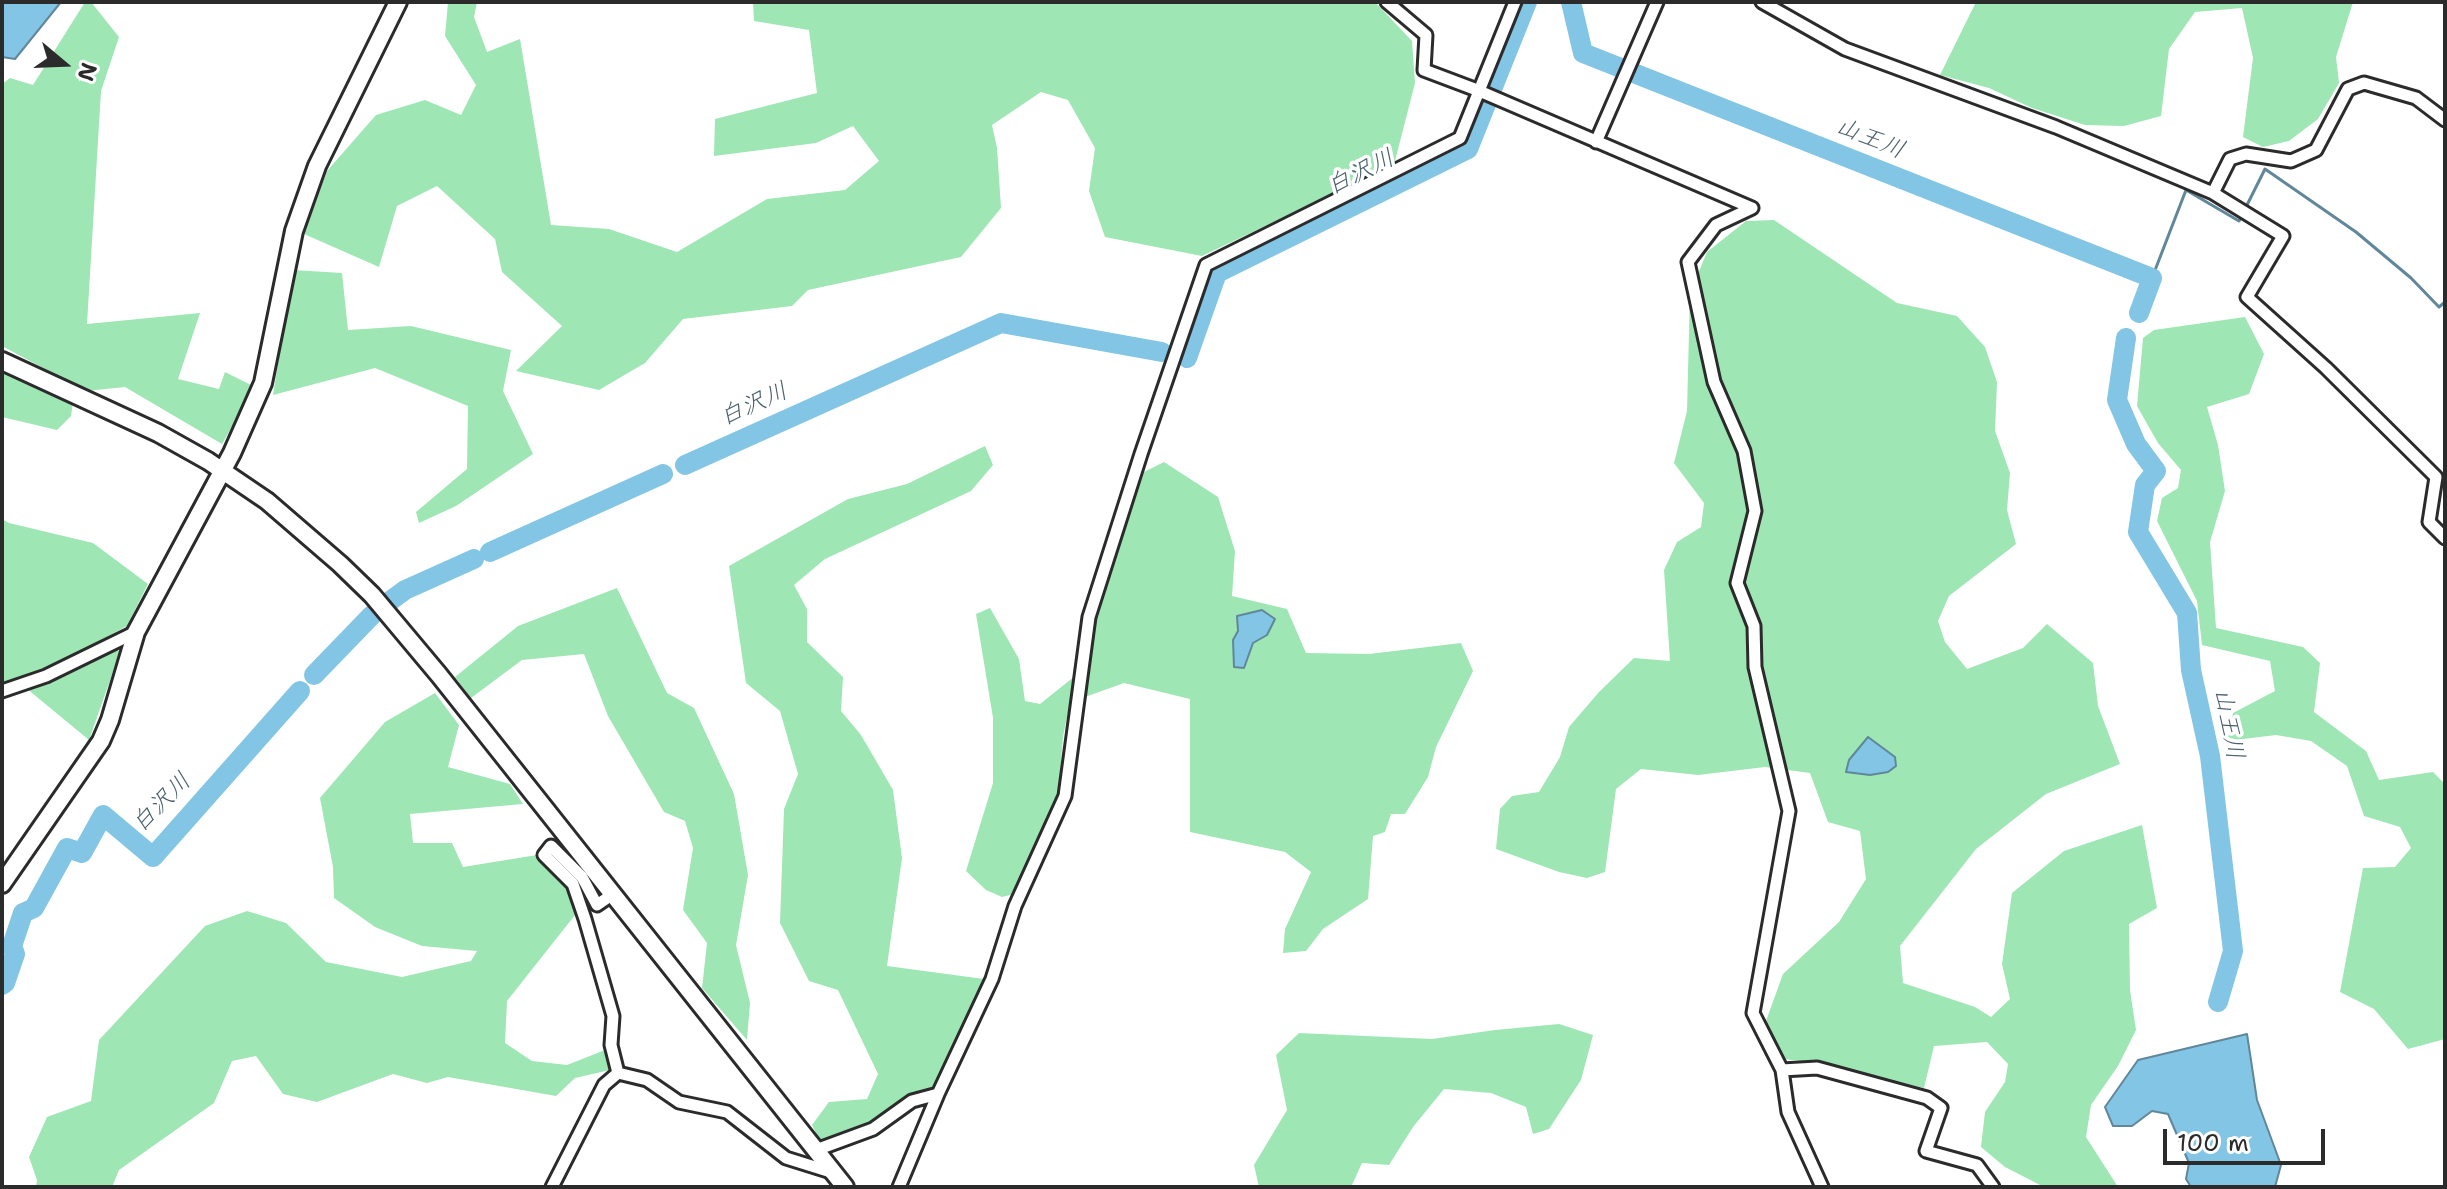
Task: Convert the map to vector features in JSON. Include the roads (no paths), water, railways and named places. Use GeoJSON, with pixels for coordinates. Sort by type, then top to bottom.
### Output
{"type":"FeatureCollection","features":[{"type":"Feature","properties":{"kind":"street"},"geometry":{"type":"LineString","coordinates":[[2,884],[101,741],[136,632],[223,470],[263,383],[294,231],[317,166],[398,2]]}},
{"type":"Feature","properties":{"kind":"street"},"geometry":{"type":"LineString","coordinates":[[1387,2],[1426,35],[1424,70],[1752,208],[1716,225],[1688,262],[1714,382],[1744,451],[1755,511],[1737,583],[1754,626],[1755,667],[1789,811],[1753,1013],[1782,1070],[1788,1112],[1822,1187]]}},
{"type":"Feature","properties":{"kind":"street"},"geometry":{"type":"LineString","coordinates":[[899,1187],[992,979],[1015,906],[1065,796],[1089,617],[1206,265],[1460,138],[1515,2]]}},
{"type":"Feature","properties":{"kind":"street"},"geometry":{"type":"LineString","coordinates":[[1596,142],[1657,2]]}},
{"type":"Feature","properties":{"kind":"street"},"geometry":{"type":"LineString","coordinates":[[1762,2],[1845,49],[2056,127],[2213,193],[2283,236],[2247,297],[2326,368],[2436,477],[2429,522],[2445,538]]}},
{"type":"Feature","properties":{"kind":"street"},"geometry":{"type":"LineString","coordinates":[[2213,193],[2230,159],[2246,154],[2291,161],[2316,150],[2348,89],[2364,83],[2416,98],[2445,120]]}},
{"type":"Feature","properties":{"kind":"street"},"geometry":{"type":"LineString","coordinates":[[2,361],[158,433],[223,470],[305,532],[372,595],[845,1187]]}},
{"type":"Feature","properties":{"kind":"street"},"geometry":{"type":"LineString","coordinates":[[2,691],[46,676],[136,632]]}},
{"type":"Feature","properties":{"kind":"street"},"geometry":{"type":"LineString","coordinates":[[613,894],[597,905],[582,877],[551,846],[544,855],[573,884],[585,919],[613,1016],[611,1045],[618,1073]]}},
{"type":"Feature","properties":{"kind":"street"},"geometry":{"type":"LineString","coordinates":[[1782,1070],[1817,1068],[1927,1098],[1941,1108],[1926,1151],[1977,1165],[1993,1187]]}},
{"type":"Feature","properties":{"kind":"street"},"geometry":{"type":"LineString","coordinates":[[618,1073],[647,1080],[679,1102],[727,1112],[786,1158],[834,1173]]}},
{"type":"Feature","properties":{"kind":"street"},"geometry":{"type":"LineString","coordinates":[[552,1187],[604,1085],[618,1073]]}},
{"type":"Feature","properties":{"kind":"street"},"geometry":{"type":"LineString","coordinates":[[816,1150],[873,1129],[912,1101],[938,1094]]}},
{"type":"Feature","properties":{"kind":"water"},"geometry":{"type":"Polygon","coordinates":[[[2,2],[61,2],[15,59],[2,57],[2,2]]]}},
{"type":"Feature","properties":{"kind":"water"},"geometry":{"type":"Polygon","coordinates":[[[1262,610],[1275,619],[1267,635],[1253,643],[1244,668],[1234,667],[1233,640],[1238,631],[1237,616],[1262,610]]]}},
{"type":"Feature","properties":{"kind":"water"},"geometry":{"type":"Polygon","coordinates":[[[1868,737],[1895,757],[1896,766],[1888,772],[1870,775],[1846,772],[1849,760],[1868,737]]]}},
{"type":"Feature","properties":{"kind":"water"},"geometry":{"type":"Polygon","coordinates":[[[2247,1034],[2257,1100],[2281,1165],[2275,1187],[2191,1187],[2186,1179],[2189,1163],[2168,1114],[2152,1111],[2132,1126],[2113,1126],[2105,1107],[2138,1060],[2247,1034]]]}},
{"type":"Feature","properties":{"kind":"waterway","name":"白沢川"},"geometry":{"type":"LineString","coordinates":[[1187,358],[1217,273],[1468,149],[1527,2]]}},
{"type":"Feature","properties":{"kind":"waterway","name":"山王川"},"geometry":{"type":"LineString","coordinates":[[1571,2],[1583,53],[2152,278],[2139,313]]}},
{"type":"Feature","properties":{"kind":"waterway"},"geometry":{"type":"LineString","coordinates":[[2245,209],[2265,169],[2356,232],[2411,278],[2439,307],[2445,302]]}},
{"type":"Feature","properties":{"kind":"waterway"},"geometry":{"type":"LineString","coordinates":[[2152,278],[2186,190],[2239,221],[2242,216]]}},
{"type":"Feature","properties":{"kind":"waterway","name":"白沢川"},"geometry":{"type":"LineString","coordinates":[[685,465],[1001,323],[1162,352]]}},
{"type":"Feature","properties":{"kind":"waterway","name":"山王川"},"geometry":{"type":"LineString","coordinates":[[2126,338],[2117,400],[2136,444],[2156,471],[2145,485],[2138,532],[2187,613],[2191,670],[2210,756],[2233,951],[2218,1002]]}},
{"type":"Feature","properties":{"kind":"waterway","name":"白沢川"},"geometry":{"type":"LineString","coordinates":[[490,552],[663,474]]}},
{"type":"Feature","properties":{"kind":"waterway","name":"白沢川"},"geometry":{"type":"LineString","coordinates":[[390,601],[405,590],[474,559]]}},
{"type":"Feature","properties":{"kind":"waterway","name":"白沢川"},"geometry":{"type":"LineString","coordinates":[[314,675],[372,615]]}},
{"type":"Feature","properties":{"kind":"waterway","name":"白沢川"},"geometry":{"type":"LineString","coordinates":[[2,985],[15,954],[12,946],[23,913],[34,908],[67,848],[82,853],[103,815],[153,857],[300,691]]}}]}
